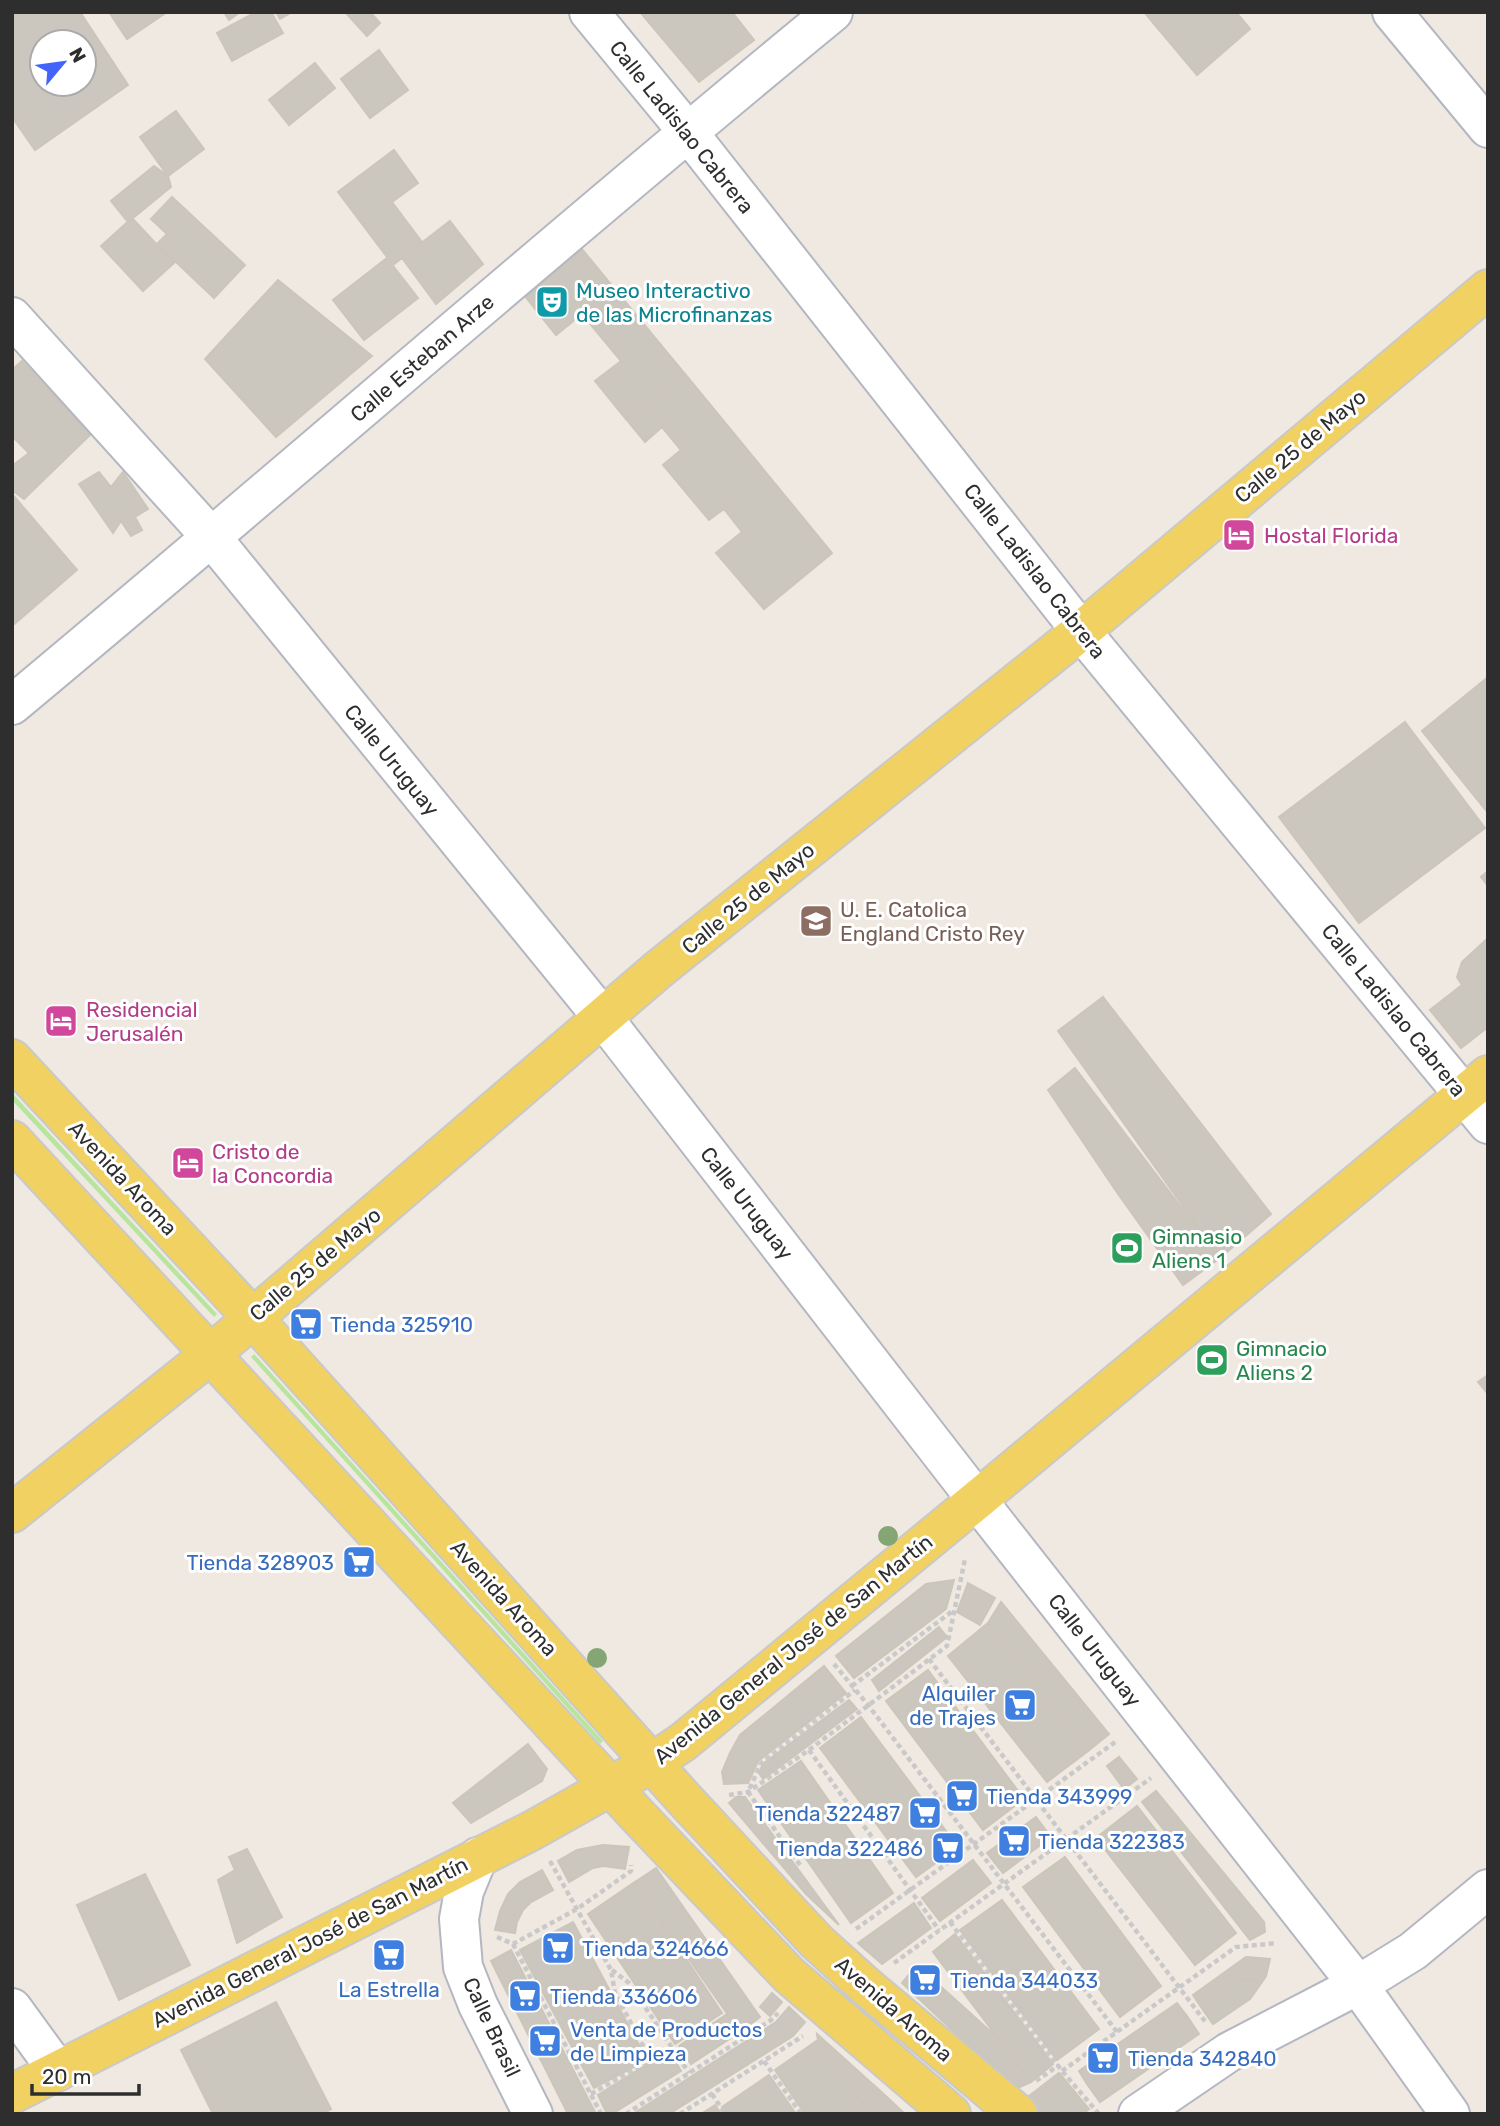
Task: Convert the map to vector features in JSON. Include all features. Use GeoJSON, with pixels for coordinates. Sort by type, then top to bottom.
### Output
{"type":"FeatureCollection","features":[{"type":"Feature","properties":{"kind":"main road","name":"Calle 25 de Mayo"},"geometry":{"type":"LineString","coordinates":[[12,1513],[211,1354],[659,969],[1081,631],[1488,289]]}},
{"type":"Feature","properties":{"kind":"main road","name":"Avenida Aroma"},"geometry":{"type":"LineString","coordinates":[[12,1059],[252,1318],[685,1800],[827,1951],[1018,2114]]}},
{"type":"Feature","properties":{"kind":"main road","name":"Avenida General José de San Martín"},"geometry":{"type":"LineString","coordinates":[[12,2094],[533,1830],[652,1763],[683,1742],[1476,1085]]}},
{"type":"Feature","properties":{"kind":"main road","name":"Avenida Aroma"},"geometry":{"type":"LineString","coordinates":[[12,1140],[637,1815],[815,1998],[951,2114]]}},
{"type":"Feature","properties":{"kind":"street","name":"Calle Ladislao Cabrera"},"geometry":{"type":"LineString","coordinates":[[589,12],[687,131],[1081,631],[1476,1085],[1488,1124]]}},
{"type":"Feature","properties":{"kind":"street","name":"Calle Esteban Arze"},"geometry":{"type":"LineString","coordinates":[[12,705],[212,538],[687,131],[833,12]]}},
{"type":"Feature","properties":{"kind":"street"},"geometry":{"type":"LineString","coordinates":[[1391,12],[1488,128]]}},
{"type":"Feature","properties":{"kind":"street","name":"Calle Uruguay"},"geometry":{"type":"LineString","coordinates":[[12,317],[212,538],[604,1019],[1358,1985],[1450,2114]]}},
{"type":"Feature","properties":{"kind":"street","name":"Calle Brasil"},"geometry":{"type":"LineString","coordinates":[[478,1857],[464,1891],[459,1919],[463,1967],[533,2114]]}},
{"type":"Feature","properties":{"kind":"street"},"geometry":{"type":"LineString","coordinates":[[1138,2114],[1229,2053],[1358,1985],[1413,1951],[1488,1889]]}},
{"type":"Feature","properties":{"kind":"street"},"geometry":{"type":"LineString","coordinates":[[12,2008],[58,2071]]}},
{"type":"Feature","properties":{"kind":"path"},"geometry":{"type":"LineString","coordinates":[[685,1800],[748,1792],[809,1750],[947,1646],[966,1555]]}},
{"type":"Feature","properties":{"kind":"path"},"geometry":{"type":"LineString","coordinates":[[748,1792],[761,1763],[954,1609]]}},
{"type":"Feature","properties":{"kind":"path"},"geometry":{"type":"LineString","coordinates":[[811,1637],[868,1705],[1117,2032]]}},
{"type":"Feature","properties":{"kind":"path"},"geometry":{"type":"LineString","coordinates":[[929,1659],[1229,2053]]}},
{"type":"Feature","properties":{"kind":"path"},"geometry":{"type":"LineString","coordinates":[[827,1951],[1148,1719]]}},
{"type":"Feature","properties":{"kind":"path"},"geometry":{"type":"LineString","coordinates":[[809,1750],[939,1930]]}},
{"type":"Feature","properties":{"kind":"path"},"geometry":{"type":"LineString","coordinates":[[867,1987],[887,1968],[1179,1758]]}},
{"type":"Feature","properties":{"kind":"path"},"geometry":{"type":"LineString","coordinates":[[513,1944],[577,1909],[631,1871],[637,1815]]}},
{"type":"Feature","properties":{"kind":"path"},"geometry":{"type":"LineString","coordinates":[[533,1830],[611,1970],[615,1993],[650,2059]]}},
{"type":"Feature","properties":{"kind":"path"},"geometry":{"type":"LineString","coordinates":[[459,1919],[513,1944],[601,2114]]}},
{"type":"Feature","properties":{"kind":"path"},"geometry":{"type":"LineString","coordinates":[[950,1922],[1062,2071],[1099,2114]]}},
{"type":"Feature","properties":{"kind":"path"},"geometry":{"type":"LineString","coordinates":[[1062,2071],[1236,1947],[1320,1938]]}},
{"type":"Feature","properties":{"kind":"path"},"geometry":{"type":"LineString","coordinates":[[611,1970],[629,1983],[689,2073]]}},
{"type":"Feature","properties":{"kind":"path"},"geometry":{"type":"LineString","coordinates":[[680,2114],[803,2036],[815,1998]]}},
{"type":"Feature","properties":{"kind":"path"},"geometry":{"type":"LineString","coordinates":[[626,2114],[771,2021],[815,1998]]}},
{"type":"Feature","properties":{"kind":"path"},"geometry":{"type":"LineString","coordinates":[[591,2094],[672,2047]]}},
{"type":"Feature","properties":{"kind":"path"},"geometry":{"type":"LineString","coordinates":[[764,2062],[801,2114]]}},
{"type":"Feature","properties":{"kind":"path"},"geometry":{"type":"LineString","coordinates":[[712,2094],[725,2114]]}},
{"type":"Feature","properties":{"kind":"green space"},"geometry":{"type":"Polygon","coordinates":[[[12,1093],[217,1314],[214,1317],[12,1100],[12,1093]]]}},
{"type":"Feature","properties":{"kind":"green space"},"geometry":{"type":"Polygon","coordinates":[[[254,1354],[603,1741],[600,1744],[251,1357],[254,1354]]]}},
{"type":"Feature","properties":{"kind":"building"},"geometry":{"type":"Polygon","coordinates":[[[12,12],[80,12],[91,28],[28,28],[28,98],[98,98],[98,39],[128,85],[35,150],[12,117],[12,12]]]}},
{"type":"Feature","properties":{"kind":"building"},"geometry":{"type":"Polygon","coordinates":[[[109,12],[167,12],[127,39],[109,12]]]}},
{"type":"Feature","properties":{"kind":"building"},"geometry":{"type":"Polygon","coordinates":[[[224,12],[240,12],[229,20],[224,12]]]}},
{"type":"Feature","properties":{"kind":"building"},"geometry":{"type":"Polygon","coordinates":[[[256,12],[271,12],[283,33],[232,61],[217,33],[256,12]]]}},
{"type":"Feature","properties":{"kind":"building"},"geometry":{"type":"Polygon","coordinates":[[[276,12],[292,12],[280,19],[276,12]]]}},
{"type":"Feature","properties":{"kind":"building"},"geometry":{"type":"Polygon","coordinates":[[[345,12],[370,12],[380,23],[367,36],[345,12]]]}},
{"type":"Feature","properties":{"kind":"building"},"geometry":{"type":"Polygon","coordinates":[[[640,12],[732,12],[754,40],[699,82],[640,12]]]}},
{"type":"Feature","properties":{"kind":"building"},"geometry":{"type":"Polygon","coordinates":[[[1144,12],[1236,12],[1250,29],[1197,75],[1144,12]]]}},
{"type":"Feature","properties":{"kind":"building"},"geometry":{"type":"Polygon","coordinates":[[[379,50],[408,90],[370,118],[341,79],[379,50]]]}},
{"type":"Feature","properties":{"kind":"building"},"geometry":{"type":"Polygon","coordinates":[[[315,63],[335,88],[289,125],[269,100],[315,63]]]}},
{"type":"Feature","properties":{"kind":"building"},"geometry":{"type":"Polygon","coordinates":[[[176,111],[204,149],[168,176],[140,137],[176,111]]]}},
{"type":"Feature","properties":{"kind":"building"},"geometry":{"type":"Polygon","coordinates":[[[394,150],[418,183],[392,202],[422,242],[393,265],[338,192],[394,150]]]}},
{"type":"Feature","properties":{"kind":"building"},"geometry":{"type":"Polygon","coordinates":[[[154,166],[168,176],[171,187],[128,222],[111,201],[154,166]]]}},
{"type":"Feature","properties":{"kind":"building"},"geometry":{"type":"Polygon","coordinates":[[[172,197],[245,265],[214,298],[157,244],[167,234],[151,219],[172,197]]]}},
{"type":"Feature","properties":{"kind":"building"},"geometry":{"type":"Polygon","coordinates":[[[132,218],[174,263],[143,291],[101,246],[132,218]]]}},
{"type":"Feature","properties":{"kind":"building"},"geometry":{"type":"Polygon","coordinates":[[[450,221],[483,264],[436,304],[402,258],[450,221]]]}},
{"type":"Feature","properties":{"kind":"building"},"geometry":{"type":"Polygon","coordinates":[[[581,248],[685,374],[626,419],[595,381],[621,361],[582,314],[556,335],[524,295],[581,248]]]}},
{"type":"Feature","properties":{"kind":"building"},"geometry":{"type":"Polygon","coordinates":[[[387,258],[418,298],[364,340],[333,300],[387,258]]]}},
{"type":"Feature","properties":{"kind":"building"},"geometry":{"type":"Polygon","coordinates":[[[278,280],[372,356],[276,437],[205,359],[278,280]]]}},
{"type":"Feature","properties":{"kind":"building"},"geometry":{"type":"Polygon","coordinates":[[[22,361],[90,435],[24,499],[12,490],[12,466],[29,453],[12,436],[12,370],[22,361]]]}},
{"type":"Feature","properties":{"kind":"building"},"geometry":{"type":"Polygon","coordinates":[[[685,374],[832,553],[764,609],[716,553],[742,532],[724,509],[709,520],[663,465],[681,450],[662,427],[645,442],[626,419],[685,374]]]}},
{"type":"Feature","properties":{"kind":"building"},"geometry":{"type":"Polygon","coordinates":[[[99,472],[111,487],[123,472],[148,509],[135,517],[142,530],[131,536],[121,521],[113,533],[79,484],[99,472]]]}},
{"type":"Feature","properties":{"kind":"building"},"geometry":{"type":"Polygon","coordinates":[[[12,494],[77,570],[12,626],[12,494]]]}},
{"type":"Feature","properties":{"kind":"building"},"geometry":{"type":"Polygon","coordinates":[[[1488,677],[1488,813],[1422,731],[1488,677]]]}},
{"type":"Feature","properties":{"kind":"building"},"geometry":{"type":"Polygon","coordinates":[[[1405,722],[1485,828],[1359,923],[1279,817],[1405,722]]]}},
{"type":"Feature","properties":{"kind":"building"},"geometry":{"type":"Polygon","coordinates":[[[1488,871],[1488,886],[1481,877],[1488,871]]]}},
{"type":"Feature","properties":{"kind":"building"},"geometry":{"type":"Polygon","coordinates":[[[1486,940],[1488,1027],[1461,1048],[1430,1010],[1462,985],[1457,977],[1462,962],[1486,940]]]}},
{"type":"Feature","properties":{"kind":"building"},"geometry":{"type":"Polygon","coordinates":[[[1103,997],[1271,1214],[1220,1258],[1058,1031],[1103,997]]]}},
{"type":"Feature","properties":{"kind":"building"},"geometry":{"type":"Polygon","coordinates":[[[1075,1068],[1220,1258],[1183,1285],[1048,1090],[1075,1068]]]}},
{"type":"Feature","properties":{"kind":"building"},"geometry":{"type":"Polygon","coordinates":[[[1488,1375],[1488,1394],[1478,1382],[1488,1375]]]}},
{"type":"Feature","properties":{"kind":"building"},"geometry":{"type":"Polygon","coordinates":[[[954,1580],[946,1609],[854,1678],[836,1656],[926,1584],[954,1580]]]}},
{"type":"Feature","properties":{"kind":"building"},"geometry":{"type":"Polygon","coordinates":[[[968,1583],[995,1598],[980,1625],[957,1612],[968,1583]]]}},
{"type":"Feature","properties":{"kind":"building"},"geometry":{"type":"Polygon","coordinates":[[[1001,1602],[1109,1734],[1088,1751],[988,1623],[1001,1602]]]}},
{"type":"Feature","properties":{"kind":"building"},"geometry":{"type":"Polygon","coordinates":[[[988,1623],[1088,1751],[1047,1782],[948,1656],[988,1623]]]}},
{"type":"Feature","properties":{"kind":"building"},"geometry":{"type":"Polygon","coordinates":[[[939,1627],[947,1637],[879,1691],[872,1680],[939,1627]]]}},
{"type":"Feature","properties":{"kind":"building"},"geometry":{"type":"Polygon","coordinates":[[[824,1666],[846,1693],[758,1761],[748,1783],[724,1784],[722,1772],[740,1735],[824,1666]]]}},
{"type":"Feature","properties":{"kind":"building"},"geometry":{"type":"Polygon","coordinates":[[[928,1670],[1024,1799],[983,1830],[886,1701],[928,1670]]]}},
{"type":"Feature","properties":{"kind":"building"},"geometry":{"type":"Polygon","coordinates":[[[849,1700],[857,1709],[763,1779],[759,1773],[763,1764],[849,1700]]]}},
{"type":"Feature","properties":{"kind":"building"},"geometry":{"type":"Polygon","coordinates":[[[861,1717],[958,1847],[916,1877],[820,1748],[861,1717]]]}},
{"type":"Feature","properties":{"kind":"building"},"geometry":{"type":"Polygon","coordinates":[[[528,1744],[547,1769],[542,1781],[471,1823],[453,1803],[528,1744]]]}},
{"type":"Feature","properties":{"kind":"building"},"geometry":{"type":"Polygon","coordinates":[[[1119,1757],[1137,1779],[1124,1789],[1107,1766],[1119,1757]]]}},
{"type":"Feature","properties":{"kind":"building"},"geometry":{"type":"Polygon","coordinates":[[[801,1761],[893,1893],[851,1923],[758,1790],[801,1761]]]}},
{"type":"Feature","properties":{"kind":"building"},"geometry":{"type":"Polygon","coordinates":[[[1156,1791],[1264,1922],[1265,1932],[1250,1940],[1142,1802],[1156,1791]]]}},
{"type":"Feature","properties":{"kind":"building"},"geometry":{"type":"Polygon","coordinates":[[[736,1797],[745,1797],[839,1925],[806,1894],[729,1803],[736,1797]]]}},
{"type":"Feature","properties":{"kind":"building"},"geometry":{"type":"Polygon","coordinates":[[[1137,1806],[1236,1933],[1195,1965],[1096,1838],[1137,1806]]]}},
{"type":"Feature","properties":{"kind":"building"},"geometry":{"type":"Polygon","coordinates":[[[1036,1817],[1051,1837],[1003,1873],[987,1853],[1036,1817]]]}},
{"type":"Feature","properties":{"kind":"building"},"geometry":{"type":"Polygon","coordinates":[[[603,1845],[629,1847],[625,1869],[603,1866],[593,1868],[569,1882],[558,1861],[577,1850],[603,1845]]]}},
{"type":"Feature","properties":{"kind":"building"},"geometry":{"type":"Polygon","coordinates":[[[247,1849],[282,1917],[237,1943],[218,1880],[235,1870],[229,1857],[247,1849]]]}},
{"type":"Feature","properties":{"kind":"building"},"geometry":{"type":"Polygon","coordinates":[[[1065,1857],[1161,1986],[1120,2017],[1023,1887],[1065,1857]]]}},
{"type":"Feature","properties":{"kind":"building"},"geometry":{"type":"Polygon","coordinates":[[[973,1860],[991,1883],[940,1921],[922,1898],[973,1860]]]}},
{"type":"Feature","properties":{"kind":"building"},"geometry":{"type":"Polygon","coordinates":[[[656,1868],[760,2017],[740,2032],[635,1882],[656,1868]]]}},
{"type":"Feature","properties":{"kind":"building"},"geometry":{"type":"Polygon","coordinates":[[[542,1870],[553,1890],[531,1902],[523,1910],[515,1933],[495,1930],[508,1894],[520,1882],[542,1870]]]}},
{"type":"Feature","properties":{"kind":"building"},"geometry":{"type":"Polygon","coordinates":[[[145,1874],[190,1965],[119,2000],[77,1905],[145,1874]]]}},
{"type":"Feature","properties":{"kind":"building"},"geometry":{"type":"Polygon","coordinates":[[[635,1882],[722,2013],[675,2044],[588,1914],[635,1882]]]}},
{"type":"Feature","properties":{"kind":"building"},"geometry":{"type":"Polygon","coordinates":[[[1002,1900],[1099,2029],[1057,2060],[960,1930],[1002,1900]]]}},
{"type":"Feature","properties":{"kind":"building"},"geometry":{"type":"Polygon","coordinates":[[[914,1903],[931,1928],[882,1964],[858,1943],[914,1903]]]}},
{"type":"Feature","properties":{"kind":"building"},"geometry":{"type":"Polygon","coordinates":[[[573,1922],[647,2060],[594,2088],[520,1950],[573,1922]]]}},
{"type":"Feature","properties":{"kind":"building"},"geometry":{"type":"Polygon","coordinates":[[[955,1934],[1053,2064],[1031,2082],[933,1952],[955,1934]]]}},
{"type":"Feature","properties":{"kind":"building"},"geometry":{"type":"Polygon","coordinates":[[[511,1950],[596,2114],[568,2114],[491,1961],[511,1950]]]}},
{"type":"Feature","properties":{"kind":"building"},"geometry":{"type":"Polygon","coordinates":[[[1246,1957],[1270,1959],[1262,1982],[1243,1979],[1201,2007],[1193,1995],[1246,1957]]]}},
{"type":"Feature","properties":{"kind":"building"},"geometry":{"type":"Polygon","coordinates":[[[917,1965],[1000,2040],[1031,2082],[1015,2089],[902,1983],[917,1965]]]}},
{"type":"Feature","properties":{"kind":"building"},"geometry":{"type":"Polygon","coordinates":[[[1243,1979],[1262,1982],[1250,1999],[1213,2024],[1201,2007],[1243,1979]]]}},
{"type":"Feature","properties":{"kind":"building"},"geometry":{"type":"Polygon","coordinates":[[[772,1993],[782,2002],[770,2016],[760,2007],[772,1993]]]}},
{"type":"Feature","properties":{"kind":"building"},"geometry":{"type":"Polygon","coordinates":[[[276,2002],[331,2109],[322,2114],[213,2114],[181,2050],[276,2002]]]}},
{"type":"Feature","properties":{"kind":"building"},"geometry":{"type":"Polygon","coordinates":[[[1177,2003],[1187,2016],[1087,2084],[1079,2071],[1177,2003]]]}},
{"type":"Feature","properties":{"kind":"building"},"geometry":{"type":"Polygon","coordinates":[[[789,2007],[805,2022],[793,2036],[669,2114],[633,2114],[776,2022],[789,2007]]]}},
{"type":"Feature","properties":{"kind":"building"},"geometry":{"type":"Polygon","coordinates":[[[727,2014],[740,2032],[691,2064],[679,2046],[727,2014]]]}},
{"type":"Feature","properties":{"kind":"building"},"geometry":{"type":"Polygon","coordinates":[[[1187,2016],[1199,2034],[1100,2102],[1087,2084],[1187,2016]]]}},
{"type":"Feature","properties":{"kind":"building"},"geometry":{"type":"Polygon","coordinates":[[[817,2034],[876,2087],[862,2104],[818,2040],[817,2034]]]}},
{"type":"Feature","properties":{"kind":"building"},"geometry":{"type":"Polygon","coordinates":[[[818,2040],[869,2114],[805,2114],[775,2070],[818,2040]]]}},
{"type":"Feature","properties":{"kind":"building"},"geometry":{"type":"Polygon","coordinates":[[[669,2051],[681,2071],[612,2114],[607,2114],[598,2095],[669,2051]]]}},
{"type":"Feature","properties":{"kind":"building"},"geometry":{"type":"Polygon","coordinates":[[[1059,2073],[1089,2109],[1083,2114],[1041,2114],[1025,2099],[1059,2073]]]}},
{"type":"Feature","properties":{"kind":"building"},"geometry":{"type":"Polygon","coordinates":[[[769,2075],[796,2114],[727,2114],[722,2107],[769,2075]]]}},
{"type":"Feature","properties":{"kind":"building"},"geometry":{"type":"Polygon","coordinates":[[[876,2087],[905,2114],[872,2114],[862,2104],[876,2087]]]}},
{"type":"Feature","properties":{"kind":"building"},"geometry":{"type":"Polygon","coordinates":[[[715,2105],[721,2114],[701,2114],[715,2105]]]}},
{"type":"Feature","properties":{"kind":"place","name":"Museo Interactivo de las Microfinanzas"},"geometry":{"type":"Point","coordinates":[552,302]}},
{"type":"Feature","properties":{"kind":"place","name":"Hostal Florida"},"geometry":{"type":"Point","coordinates":[1239,535]}},
{"type":"Feature","properties":{"kind":"place","name":"U. E. Catolica England Cristo Rey"},"geometry":{"type":"Point","coordinates":[816,921]}},
{"type":"Feature","properties":{"kind":"place","name":"Residencial Jerusalén"},"geometry":{"type":"Point","coordinates":[61,1021]}},
{"type":"Feature","properties":{"kind":"place","name":"Cristo de la Concordia"},"geometry":{"type":"Point","coordinates":[188,1163]}},
{"type":"Feature","properties":{"kind":"place","name":"Gimnasio Aliens 1"},"geometry":{"type":"Point","coordinates":[1127,1248]}},
{"type":"Feature","properties":{"kind":"place","name":"Tienda 325910"},"geometry":{"type":"Point","coordinates":[306,1324]}},
{"type":"Feature","properties":{"kind":"place","name":"Gimnacio Aliens 2"},"geometry":{"type":"Point","coordinates":[1212,1360]}},
{"type":"Feature","properties":{"kind":"place","name":"Tienda 328903"},"geometry":{"type":"Point","coordinates":[359,1562]}},
{"type":"Feature","properties":{"kind":"place","name":"Alquiler de Trajes"},"geometry":{"type":"Point","coordinates":[1020,1705]}},
{"type":"Feature","properties":{"kind":"place","name":"Tienda 343999"},"geometry":{"type":"Point","coordinates":[962,1796]}},
{"type":"Feature","properties":{"kind":"place","name":"Tienda 322487"},"geometry":{"type":"Point","coordinates":[925,1813]}},
{"type":"Feature","properties":{"kind":"place","name":"Tienda 322383"},"geometry":{"type":"Point","coordinates":[1014,1841]}},
{"type":"Feature","properties":{"kind":"place","name":"Tienda 322486"},"geometry":{"type":"Point","coordinates":[948,1848]}},
{"type":"Feature","properties":{"kind":"place","name":"Tienda 324666"},"geometry":{"type":"Point","coordinates":[558,1948]}},
{"type":"Feature","properties":{"kind":"place","name":"La Estrella"},"geometry":{"type":"Point","coordinates":[389,1955]}},
{"type":"Feature","properties":{"kind":"place","name":"Tienda 344033"},"geometry":{"type":"Point","coordinates":[925,1980]}},
{"type":"Feature","properties":{"kind":"place","name":"Tienda 336606"},"geometry":{"type":"Point","coordinates":[525,1996]}},
{"type":"Feature","properties":{"kind":"place","name":"Venta de Productos de Limpieza"},"geometry":{"type":"Point","coordinates":[545,2041]}},
{"type":"Feature","properties":{"kind":"place","name":"Tienda 342840"},"geometry":{"type":"Point","coordinates":[1103,2058]}}]}
